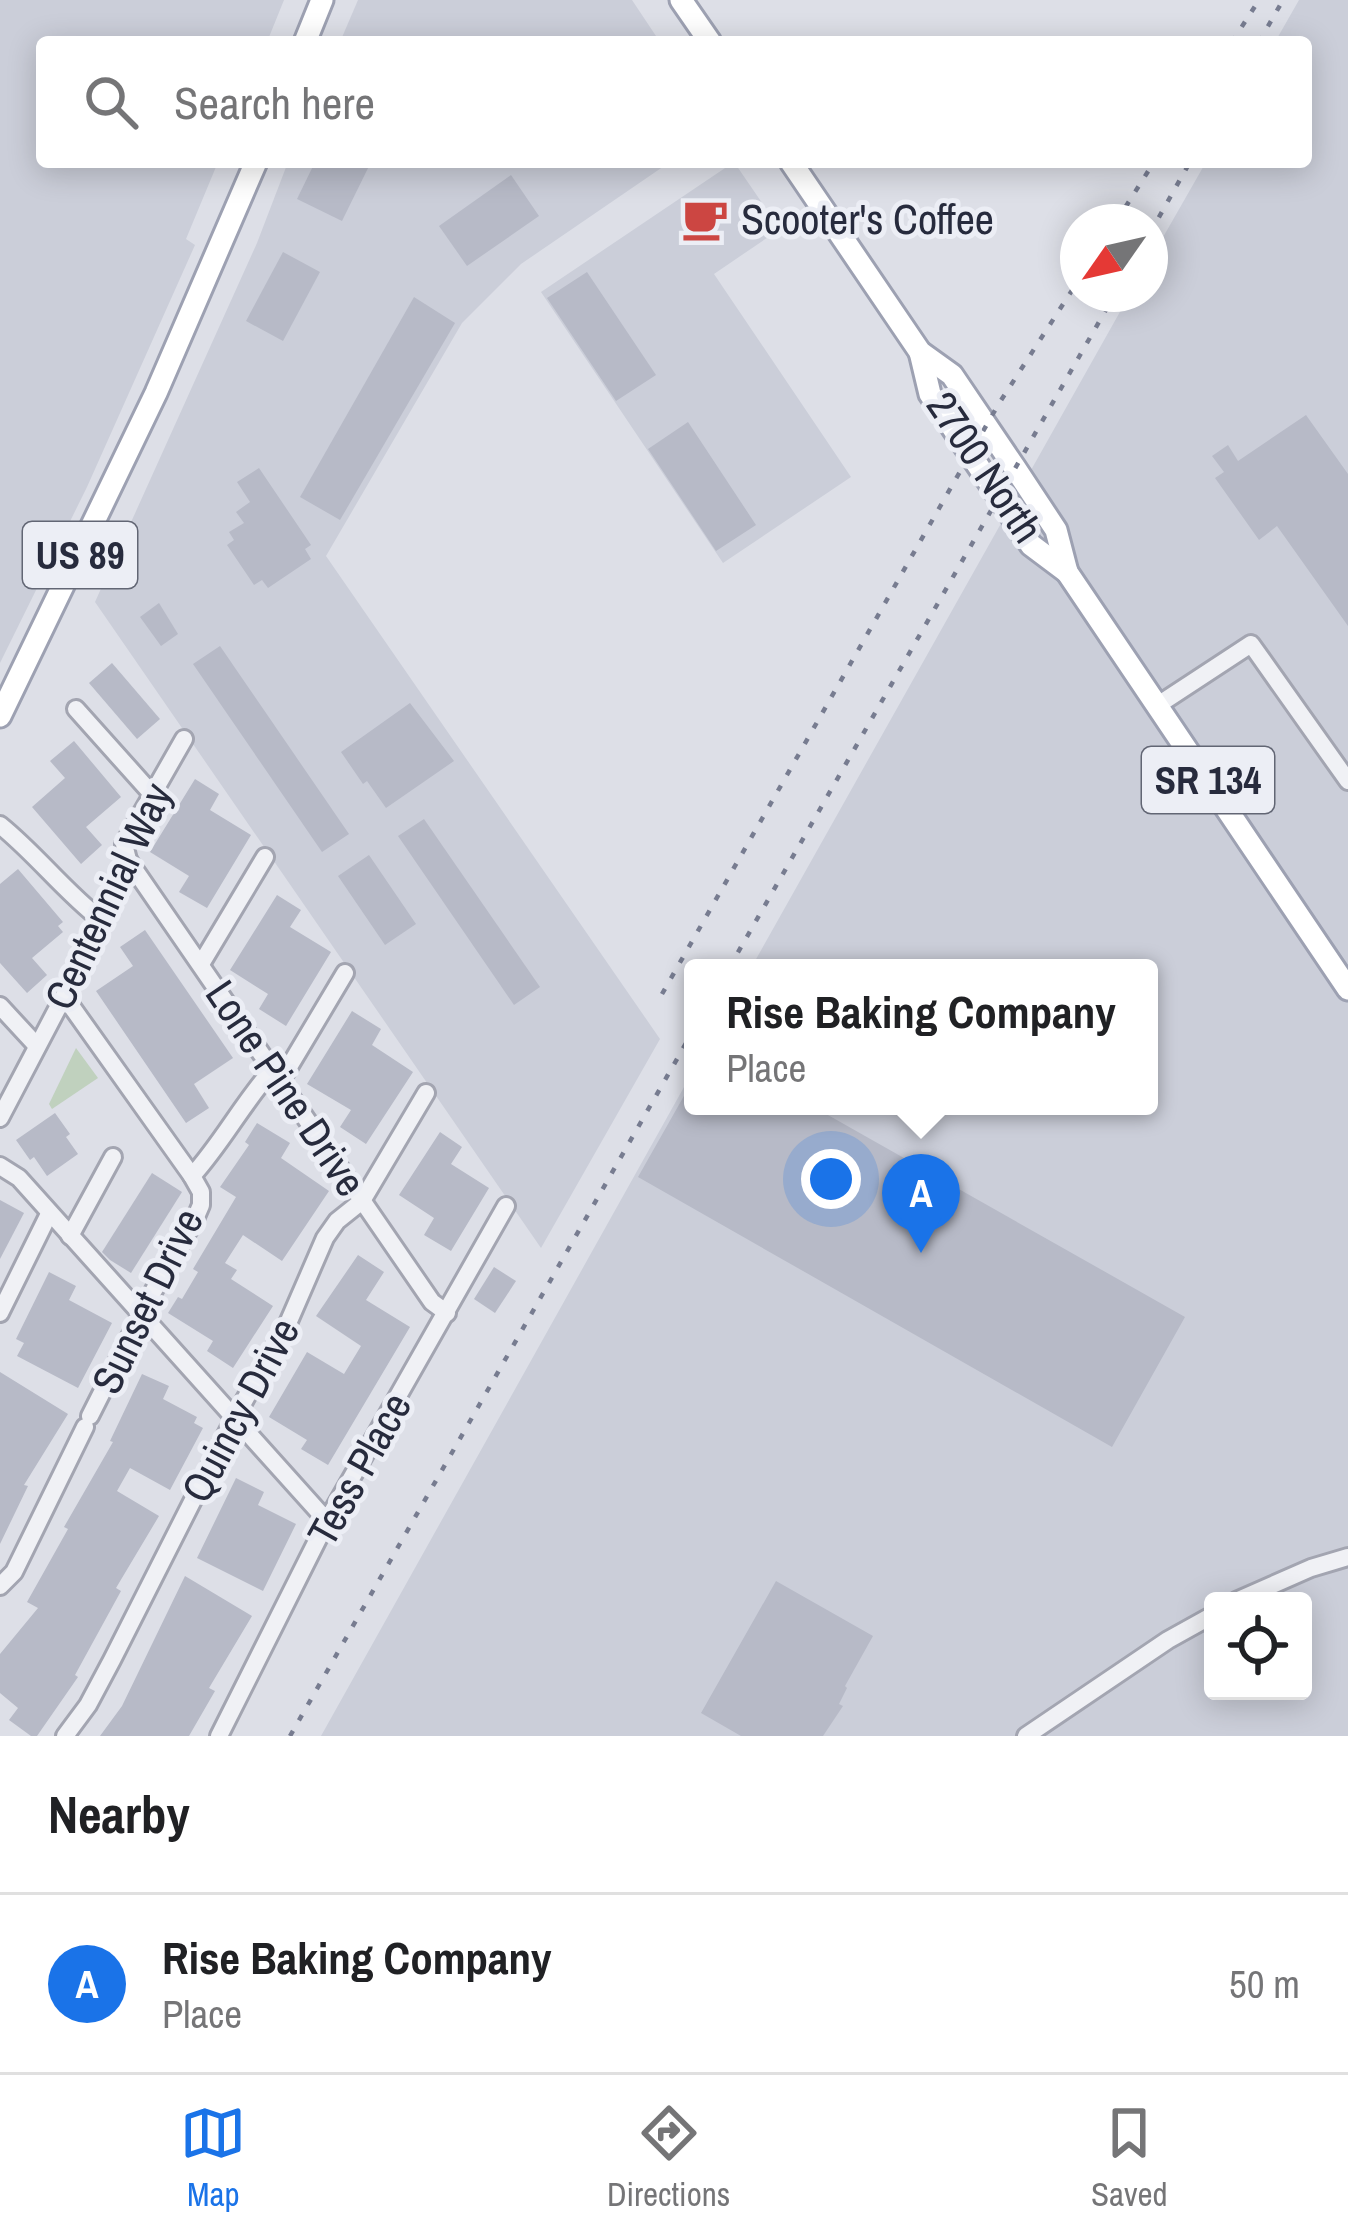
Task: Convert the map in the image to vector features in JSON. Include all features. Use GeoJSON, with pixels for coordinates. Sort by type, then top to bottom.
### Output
{"type":"FeatureCollection","features":[{"type":"Feature","properties":{"kind":"main road"},"geometry":{"type":"LineString","coordinates":[[307,36],[322,0]]}},
{"type":"Feature","properties":{"kind":"main road"},"geometry":{"type":"LineString","coordinates":[[681,0],[706,36]]}},
{"type":"Feature","properties":{"kind":"main road","name":"US 89"},"geometry":{"type":"LineString","coordinates":[[0,716],[148,412],[253,168]]}},
{"type":"Feature","properties":{"kind":"main road","name":"2700 North"},"geometry":{"type":"LineString","coordinates":[[795,168],[920,352],[929,394],[1031,545],[1067,572],[1348,989]]}},
{"type":"Feature","properties":{"kind":"street"},"geometry":{"type":"LineString","coordinates":[[1157,705],[1251,644],[1348,781]]}},
{"type":"Feature","properties":{"kind":"street"},"geometry":{"type":"LineString","coordinates":[[76,709],[152,794]]}},
{"type":"Feature","properties":{"kind":"street","name":"Centennial Way"},"geometry":{"type":"LineString","coordinates":[[0,1118],[128,860],[124,844],[184,739]]}},
{"type":"Feature","properties":{"kind":"street"},"geometry":{"type":"LineString","coordinates":[[0,825],[100,919]]}},
{"type":"Feature","properties":{"kind":"street"},"geometry":{"type":"LineString","coordinates":[[201,964],[265,857]]}},
{"type":"Feature","properties":{"kind":"street","name":"Lone Pine Drive"},"geometry":{"type":"LineString","coordinates":[[128,860],[433,1302],[447,1313]]}},
{"type":"Feature","properties":{"kind":"street","name":"Sunset Drive"},"geometry":{"type":"LineString","coordinates":[[0,1586],[14,1571],[201,1205],[192,1176],[253,1092],[276,1076],[344,973]]}},
{"type":"Feature","properties":{"kind":"street"},"geometry":{"type":"LineString","coordinates":[[64,995],[192,1176]]}},
{"type":"Feature","properties":{"kind":"street"},"geometry":{"type":"LineString","coordinates":[[0,1006],[37,1046]]}},
{"type":"Feature","properties":{"kind":"street","name":"Quincy Drive"},"geometry":{"type":"LineString","coordinates":[[65,1736],[112,1660],[289,1321],[326,1238],[362,1201],[426,1093]]}},
{"type":"Feature","properties":{"kind":"street"},"geometry":{"type":"LineString","coordinates":[[70,1236],[112,1156]]}},
{"type":"Feature","properties":{"kind":"street"},"geometry":{"type":"LineString","coordinates":[[0,1166],[19,1178],[327,1521]]}},
{"type":"Feature","properties":{"kind":"street","name":"Tess Place"},"geometry":{"type":"LineString","coordinates":[[219,1736],[327,1521],[506,1207]]}},
{"type":"Feature","properties":{"kind":"street"},"geometry":{"type":"LineString","coordinates":[[0,1313],[49,1214]]}},
{"type":"Feature","properties":{"kind":"street"},"geometry":{"type":"LineString","coordinates":[[1256,1592],[1348,1558]]}},
{"type":"Feature","properties":{"kind":"street"},"geometry":{"type":"LineString","coordinates":[[1026,1736],[1204,1620]]}},
{"type":"Feature","properties":{"kind":"shaded area"},"geometry":{"type":"Polygon","coordinates":[[[0,0],[284,0],[269,36],[36,36],[36,168],[216,168],[186,239],[195,245],[87,487],[0,663],[0,0]]]}},
{"type":"Feature","properties":{"kind":"shaded area"},"geometry":{"type":"Polygon","coordinates":[[[358,0],[632,0],[656,36],[343,36],[358,0]]]}},
{"type":"Feature","properties":{"kind":"shaded area"},"geometry":{"type":"Polygon","coordinates":[[[1299,0],[1348,0],[1348,1736],[321,1736],[684,1087],[684,1115],[1158,1115],[1158,959],[756,959],[1120,312],[1168,312],[1168,229],[1203,168],[1312,168],[1312,36],[1278,36],[1299,0]]]}},
{"type":"Feature","properties":{"kind":"shaded area"},"geometry":{"type":"Polygon","coordinates":[[[286,168],[661,168],[521,264],[462,323],[326,556],[660,1039],[541,1248],[95,602],[257,243],[286,168]]]}},
{"type":"Feature","properties":{"kind":"shaded area"},"geometry":{"type":"Polygon","coordinates":[[[725,168],[738,168],[780,229],[714,274],[851,477],[723,563],[541,292],[725,168]]]}},
{"type":"Feature","properties":{"kind":"green space"},"geometry":{"type":"Polygon","coordinates":[[[76,1048],[98,1078],[52,1109],[49,1104],[76,1048]]]}},
{"type":"Feature","properties":{"kind":"building"},"geometry":{"type":"Polygon","coordinates":[[[312,168],[368,168],[342,221],[297,199],[312,168]]]}},
{"type":"Feature","properties":{"kind":"building"},"geometry":{"type":"Polygon","coordinates":[[[511,175],[539,216],[467,266],[439,226],[511,175]]]}},
{"type":"Feature","properties":{"kind":"building"},"geometry":{"type":"Polygon","coordinates":[[[283,252],[320,272],[283,341],[246,321],[283,252]]]}},
{"type":"Feature","properties":{"kind":"building"},"geometry":{"type":"Polygon","coordinates":[[[587,272],[656,375],[616,401],[547,298],[587,272]]]}},
{"type":"Feature","properties":{"kind":"building"},"geometry":{"type":"Polygon","coordinates":[[[414,297],[455,323],[340,520],[300,497],[414,297]]]}},
{"type":"Feature","properties":{"kind":"building"},"geometry":{"type":"Polygon","coordinates":[[[1306,415],[1348,474],[1348,626],[1277,526],[1259,540],[1215,478],[1224,472],[1212,456],[1228,445],[1238,461],[1306,415]]]}},
{"type":"Feature","properties":{"kind":"building"},"geometry":{"type":"Polygon","coordinates":[[[688,422],[756,525],[716,551],[648,449],[688,422]]]}},
{"type":"Feature","properties":{"kind":"building"},"geometry":{"type":"Polygon","coordinates":[[[259,468],[311,545],[305,549],[311,559],[268,588],[262,580],[254,585],[227,545],[234,540],[229,532],[244,523],[236,512],[250,502],[237,482],[259,468]]]}},
{"type":"Feature","properties":{"kind":"building"},"geometry":{"type":"Polygon","coordinates":[[[159,603],[178,634],[161,646],[140,617],[159,603]]]}},
{"type":"Feature","properties":{"kind":"building"},"geometry":{"type":"Polygon","coordinates":[[[220,646],[349,834],[322,852],[193,664],[220,646]]]}},
{"type":"Feature","properties":{"kind":"building"},"geometry":{"type":"Polygon","coordinates":[[[112,663],[160,719],[137,739],[89,683],[112,663]]]}},
{"type":"Feature","properties":{"kind":"building"},"geometry":{"type":"Polygon","coordinates":[[[410,703],[454,761],[386,808],[341,752],[410,703]]]}},
{"type":"Feature","properties":{"kind":"building"},"geometry":{"type":"Polygon","coordinates":[[[74,741],[121,797],[86,827],[102,845],[81,864],[32,807],[65,778],[50,761],[74,741]]]}},
{"type":"Feature","properties":{"kind":"building"},"geometry":{"type":"Polygon","coordinates":[[[195,779],[219,794],[210,810],[251,835],[207,908],[179,892],[189,876],[150,852],[195,779]]]}},
{"type":"Feature","properties":{"kind":"building"},"geometry":{"type":"Polygon","coordinates":[[[424,819],[540,987],[514,1005],[398,836],[424,819]]]}},
{"type":"Feature","properties":{"kind":"building"},"geometry":{"type":"Polygon","coordinates":[[[369,855],[416,924],[385,945],[338,876],[369,855]]]}},
{"type":"Feature","properties":{"kind":"building"},"geometry":{"type":"Polygon","coordinates":[[[18,869],[63,922],[58,926],[63,932],[32,958],[47,975],[27,993],[0,963],[0,884],[18,869]]]}},
{"type":"Feature","properties":{"kind":"building"},"geometry":{"type":"Polygon","coordinates":[[[277,895],[301,910],[290,927],[331,952],[286,1026],[259,1009],[268,994],[230,970],[277,895]]]}},
{"type":"Feature","properties":{"kind":"building"},"geometry":{"type":"Polygon","coordinates":[[[145,930],[233,1058],[194,1084],[209,1108],[186,1123],[96,991],[133,966],[120,947],[145,930]]]}},
{"type":"Feature","properties":{"kind":"building"},"geometry":{"type":"Polygon","coordinates":[[[352,1011],[381,1029],[372,1045],[413,1072],[366,1144],[340,1127],[351,1110],[307,1084],[352,1011]]]}},
{"type":"Feature","properties":{"kind":"building"},"geometry":{"type":"Polygon","coordinates":[[[684,1096],[684,1115],[828,1115],[1185,1317],[1112,1447],[638,1177],[684,1096]]]}},
{"type":"Feature","properties":{"kind":"building"},"geometry":{"type":"Polygon","coordinates":[[[55,1113],[78,1154],[47,1176],[16,1140],[55,1113]]]}},
{"type":"Feature","properties":{"kind":"building"},"geometry":{"type":"Polygon","coordinates":[[[257,1123],[290,1143],[281,1158],[329,1191],[282,1261],[243,1235],[225,1263],[237,1270],[231,1279],[273,1306],[233,1368],[207,1351],[213,1341],[168,1313],[198,1272],[193,1269],[236,1197],[220,1187],[249,1145],[245,1142],[257,1123]]]}},
{"type":"Feature","properties":{"kind":"building"},"geometry":{"type":"Polygon","coordinates":[[[440,1132],[462,1147],[451,1164],[489,1188],[451,1251],[424,1235],[434,1218],[399,1195],[440,1132]]]}},
{"type":"Feature","properties":{"kind":"building"},"geometry":{"type":"Polygon","coordinates":[[[152,1173],[182,1192],[131,1273],[102,1252],[152,1173]]]}},
{"type":"Feature","properties":{"kind":"building"},"geometry":{"type":"Polygon","coordinates":[[[0,1200],[24,1213],[0,1259],[0,1200]]]}},
{"type":"Feature","properties":{"kind":"building"},"geometry":{"type":"Polygon","coordinates":[[[358,1255],[384,1272],[366,1300],[410,1327],[328,1465],[301,1449],[307,1440],[269,1417],[307,1352],[344,1374],[361,1346],[316,1316],[358,1255]]]}},
{"type":"Feature","properties":{"kind":"building"},"geometry":{"type":"Polygon","coordinates":[[[494,1267],[516,1281],[495,1313],[474,1299],[494,1267]]]}},
{"type":"Feature","properties":{"kind":"building"},"geometry":{"type":"Polygon","coordinates":[[[49,1272],[76,1286],[69,1300],[112,1323],[78,1388],[17,1356],[24,1343],[16,1339],[49,1272]]]}},
{"type":"Feature","properties":{"kind":"building"},"geometry":{"type":"Polygon","coordinates":[[[0,1372],[68,1414],[24,1485],[28,1486],[0,1544],[0,1372]]]}},
{"type":"Feature","properties":{"kind":"building"},"geometry":{"type":"Polygon","coordinates":[[[142,1374],[169,1386],[163,1399],[197,1417],[194,1423],[203,1428],[170,1490],[130,1468],[117,1491],[159,1516],[116,1588],[121,1591],[78,1677],[37,1736],[31,1736],[9,1720],[18,1708],[0,1693],[0,1654],[38,1608],[27,1602],[113,1442],[142,1374]]]}},
{"type":"Feature","properties":{"kind":"building"},"geometry":{"type":"Polygon","coordinates":[[[236,1478],[264,1492],[258,1505],[296,1524],[263,1591],[197,1558],[236,1478]]]}},
{"type":"Feature","properties":{"kind":"building"},"geometry":{"type":"Polygon","coordinates":[[[185,1576],[252,1616],[209,1688],[215,1691],[189,1736],[100,1736],[122,1706],[185,1576]]]}},
{"type":"Feature","properties":{"kind":"building"},"geometry":{"type":"Polygon","coordinates":[[[776,1581],[873,1636],[845,1686],[839,1704],[843,1706],[823,1736],[741,1736],[701,1713],[776,1581]]]}},
{"type":"Feature","properties":{"kind":"railway"},"geometry":{"type":"LineString","coordinates":[[1236,36],[1259,0]]}},
{"type":"Feature","properties":{"kind":"railway"},"geometry":{"type":"LineString","coordinates":[[1262,36],[1283,0]]}},
{"type":"Feature","properties":{"kind":"railway"},"geometry":{"type":"LineString","coordinates":[[1127,204],[1150,168]]}},
{"type":"Feature","properties":{"kind":"railway"},"geometry":{"type":"LineString","coordinates":[[1166,204],[1187,168]]}},
{"type":"Feature","properties":{"kind":"railway"},"geometry":{"type":"LineString","coordinates":[[662,994],[998,405],[1060,309]]}},
{"type":"Feature","properties":{"kind":"railway"},"geometry":{"type":"LineString","coordinates":[[734,959],[1105,312]]}},
{"type":"Feature","properties":{"kind":"railway"},"geometry":{"type":"LineString","coordinates":[[290,1736],[684,1047]]}},
{"type":"Feature","properties":{"kind":"place","name":"Scooter's Coffee"},"geometry":{"type":"Point","coordinates":[705,219]}},
{"type":"Feature","properties":{"kind":"place","name":"Rise Baking Company"},"geometry":{"type":"Point","coordinates":[921,1253]}}]}
